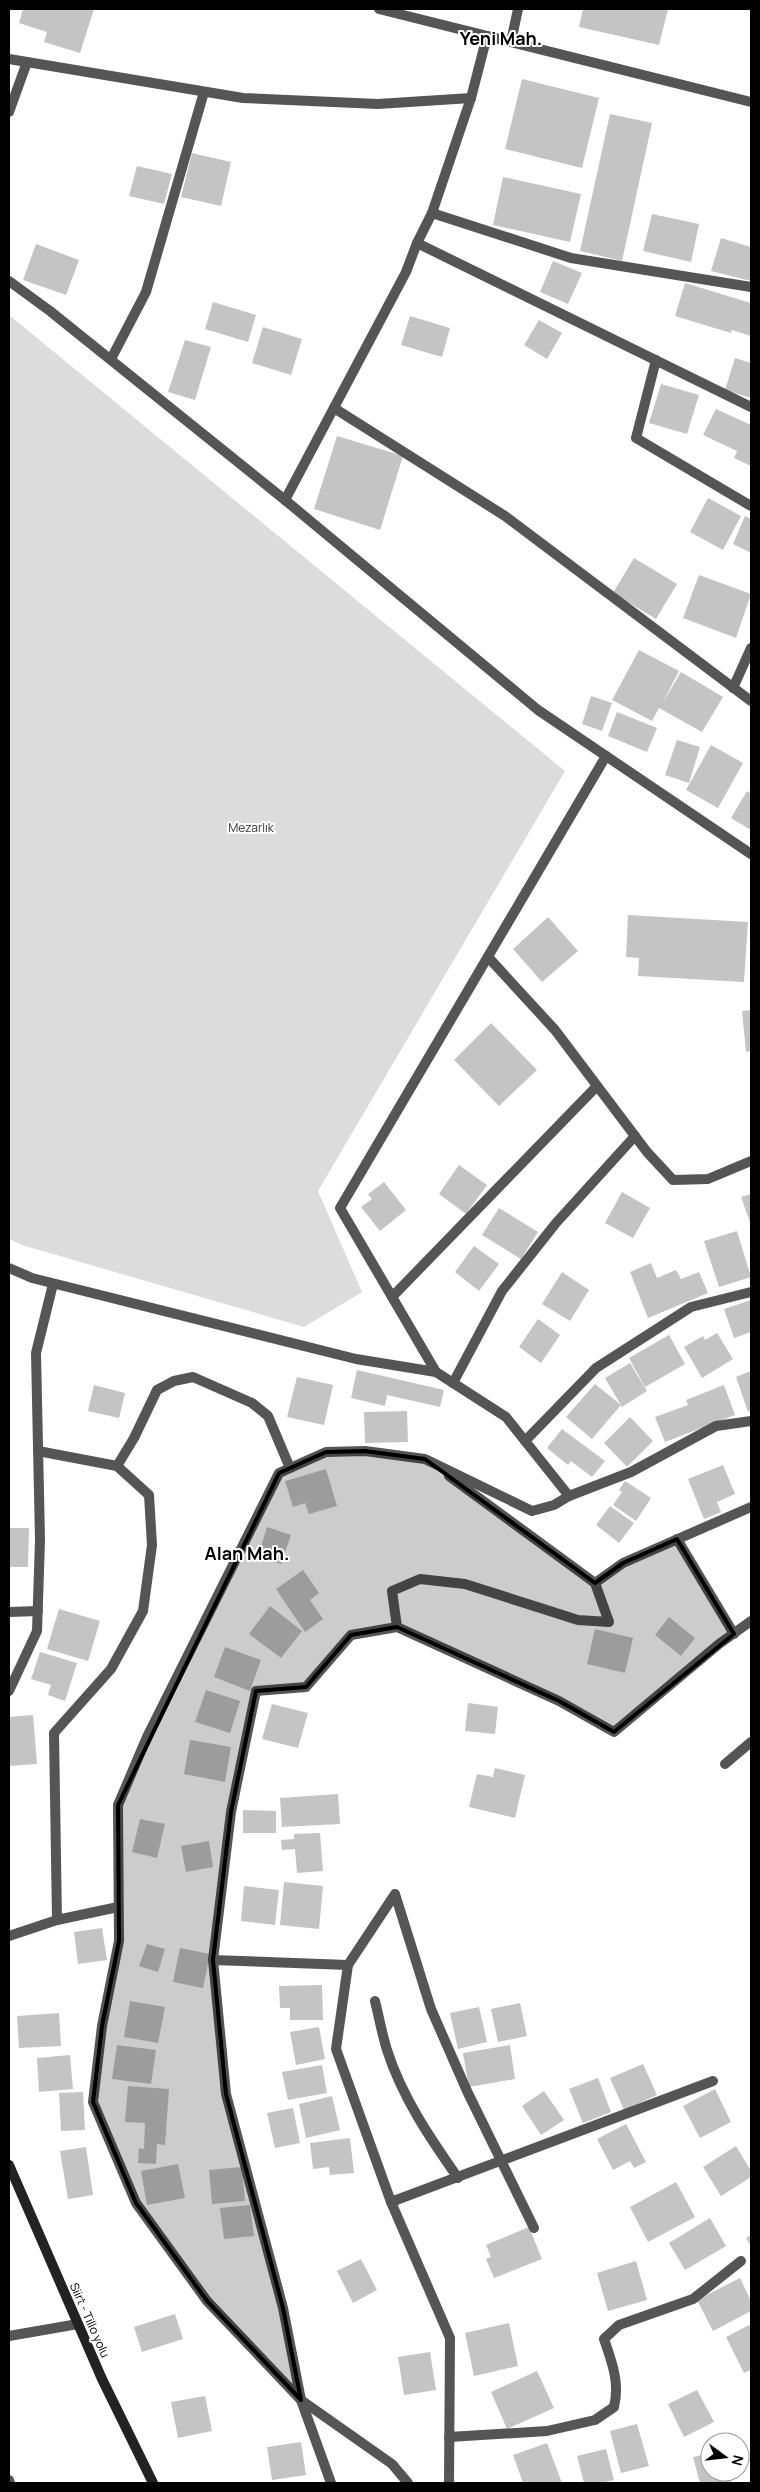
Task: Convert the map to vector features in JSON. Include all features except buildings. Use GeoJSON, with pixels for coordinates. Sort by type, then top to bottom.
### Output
{"type":"FeatureCollection","features":[{"type":"Feature","properties":{"kind":"main road","name":"Siirt - Tillo yolu"},"geometry":{"type":"LineString","coordinates":[[9,2165],[78,2324],[153,2483]]}},
{"type":"Feature","properties":{"kind":"street"},"geometry":{"type":"LineString","coordinates":[[379,9],[751,102]]}},
{"type":"Feature","properties":{"kind":"street"},"geometry":{"type":"LineString","coordinates":[[510,42],[518,9]]}},
{"type":"Feature","properties":{"kind":"street"},"geometry":{"type":"LineString","coordinates":[[285,500],[406,272],[417,243],[432,213],[471,98],[487,36]]}},
{"type":"Feature","properties":{"kind":"street"},"geometry":{"type":"LineString","coordinates":[[9,59],[243,98],[378,104],[471,98]]}},
{"type":"Feature","properties":{"kind":"street"},"geometry":{"type":"LineString","coordinates":[[9,112],[27,62]]}},
{"type":"Feature","properties":{"kind":"street"},"geometry":{"type":"LineString","coordinates":[[111,359],[146,292],[204,92]]}},
{"type":"Feature","properties":{"kind":"street"},"geometry":{"type":"LineString","coordinates":[[432,213],[571,258],[751,287]]}},
{"type":"Feature","properties":{"kind":"street"},"geometry":{"type":"LineString","coordinates":[[417,243],[751,407]]}},
{"type":"Feature","properties":{"kind":"street"},"geometry":{"type":"LineString","coordinates":[[9,281],[111,359],[285,500],[538,710],[751,854]]}},
{"type":"Feature","properties":{"kind":"street"},"geometry":{"type":"LineString","coordinates":[[656,360],[636,438],[751,506]]}},
{"type":"Feature","properties":{"kind":"street"},"geometry":{"type":"LineString","coordinates":[[334,408],[505,516],[751,700]]}},
{"type":"Feature","properties":{"kind":"street"},"geometry":{"type":"LineString","coordinates":[[733,688],[751,648]]}},
{"type":"Feature","properties":{"kind":"street"},"geometry":{"type":"LineString","coordinates":[[436,1372],[340,1208],[606,756]]}},
{"type":"Feature","properties":{"kind":"street"},"geometry":{"type":"LineString","coordinates":[[488,957],[555,1030],[635,1136],[673,1180],[708,1179],[751,1161]]}},
{"type":"Feature","properties":{"kind":"street"},"geometry":{"type":"LineString","coordinates":[[392,1297],[597,1086]]}},
{"type":"Feature","properties":{"kind":"street"},"geometry":{"type":"LineString","coordinates":[[453,1382],[502,1291],[556,1223],[635,1136]]}},
{"type":"Feature","properties":{"kind":"street"},"geometry":{"type":"LineString","coordinates":[[9,1268],[32,1278],[53,1284],[356,1359],[436,1372],[506,1417],[569,1496]]}},
{"type":"Feature","properties":{"kind":"street"},"geometry":{"type":"LineString","coordinates":[[9,1691],[37,1631],[40,1540],[36,1353],[53,1284]]}},
{"type":"Feature","properties":{"kind":"street"},"geometry":{"type":"LineString","coordinates":[[525,1441],[596,1368],[691,1306],[751,1292]]}},
{"type":"Feature","properties":{"kind":"street"},"geometry":{"type":"LineString","coordinates":[[117,1466],[134,1438],[157,1390],[174,1380],[193,1377],[252,1403],[268,1416],[290,1468]]}},
{"type":"Feature","properties":{"kind":"street"},"geometry":{"type":"LineString","coordinates":[[408,2483],[392,2464],[301,2400],[207,2301],[136,2203],[93,2102],[102,2026],[119,1941],[118,1805],[147,1737],[279,1473],[326,1452],[365,1450],[425,1459],[532,1511],[554,1506],[569,1496],[631,1472],[716,1426],[751,1421]]}},
{"type":"Feature","properties":{"kind":"street"},"geometry":{"type":"LineString","coordinates":[[38,1451],[117,1466],[149,1495],[152,1545],[143,1611],[111,1669],[54,1733],[57,1920]]}},
{"type":"Feature","properties":{"kind":"street"},"geometry":{"type":"LineString","coordinates":[[397,1627],[392,1590],[420,1579],[465,1584],[578,1620],[609,1622],[594,1583],[425,1459]]}},
{"type":"Feature","properties":{"kind":"street"},"geometry":{"type":"LineString","coordinates":[[594,1583],[623,1563],[751,1507]]}},
{"type":"Feature","properties":{"kind":"street"},"geometry":{"type":"LineString","coordinates":[[678,1539],[734,1634]]}},
{"type":"Feature","properties":{"kind":"street"},"geometry":{"type":"LineString","coordinates":[[9,1612],[38,1611]]}},
{"type":"Feature","properties":{"kind":"street"},"geometry":{"type":"LineString","coordinates":[[331,2483],[301,2400],[283,2308],[226,2094],[213,1960],[231,1812],[256,1691],[306,1687],[351,1635],[397,1627],[559,1701],[614,1732],[751,1621]]}},
{"type":"Feature","properties":{"kind":"street"},"geometry":{"type":"LineString","coordinates":[[725,1764],[751,1742]]}},
{"type":"Feature","properties":{"kind":"street"},"geometry":{"type":"LineString","coordinates":[[449,2483],[450,2338],[391,2202],[336,2049],[348,1965],[395,1894],[431,2009],[467,2091],[534,2228]]}},
{"type":"Feature","properties":{"kind":"street"},"geometry":{"type":"LineString","coordinates":[[9,1936],[57,1920],[118,1907]]}},
{"type":"Feature","properties":{"kind":"street"},"geometry":{"type":"LineString","coordinates":[[213,1960],[348,1965]]}},
{"type":"Feature","properties":{"kind":"street"},"geometry":{"type":"LineString","coordinates":[[375,2001],[387,2050],[405,2093],[429,2138],[458,2178]]}},
{"type":"Feature","properties":{"kind":"street"},"geometry":{"type":"LineString","coordinates":[[391,2202],[713,2081]]}},
{"type":"Feature","properties":{"kind":"street"},"geometry":{"type":"LineString","coordinates":[[449,2437],[547,2431],[596,2420],[614,2407],[618,2391],[613,2363],[604,2339],[619,2325],[693,2298],[741,2261]]}},
{"type":"Feature","properties":{"kind":"street"},"geometry":{"type":"LineString","coordinates":[[9,2336],[78,2324]]}},
{"type":"Feature","properties":{"kind":"highlighted area"},"geometry":{"type":"Polygon","coordinates":[[[365,1451],[425,1459],[595,1583],[623,1563],[677,1539],[734,1634],[614,1732],[559,1701],[397,1627],[351,1635],[306,1687],[256,1691],[231,1812],[213,1960],[226,2094],[283,2308],[301,2400],[207,2301],[136,2203],[93,2102],[102,2026],[119,1941],[118,1805],[279,1473],[326,1452],[365,1451]]]}},
{"type":"Feature","properties":{"kind":"green space","name":"Mezarlık"},"geometry":{"type":"Polygon","coordinates":[[[9,315],[565,771],[318,1191],[362,1292],[304,1327],[22,1245],[9,1239],[9,315]]]}},
{"type":"Feature","properties":{"kind":"district","name":"Yeni Mah."},"geometry":{"type":"Point","coordinates":[501,38]}},
{"type":"Feature","properties":{"kind":"district","name":"Alan Mah."},"geometry":{"type":"Point","coordinates":[247,1553]}}]}
